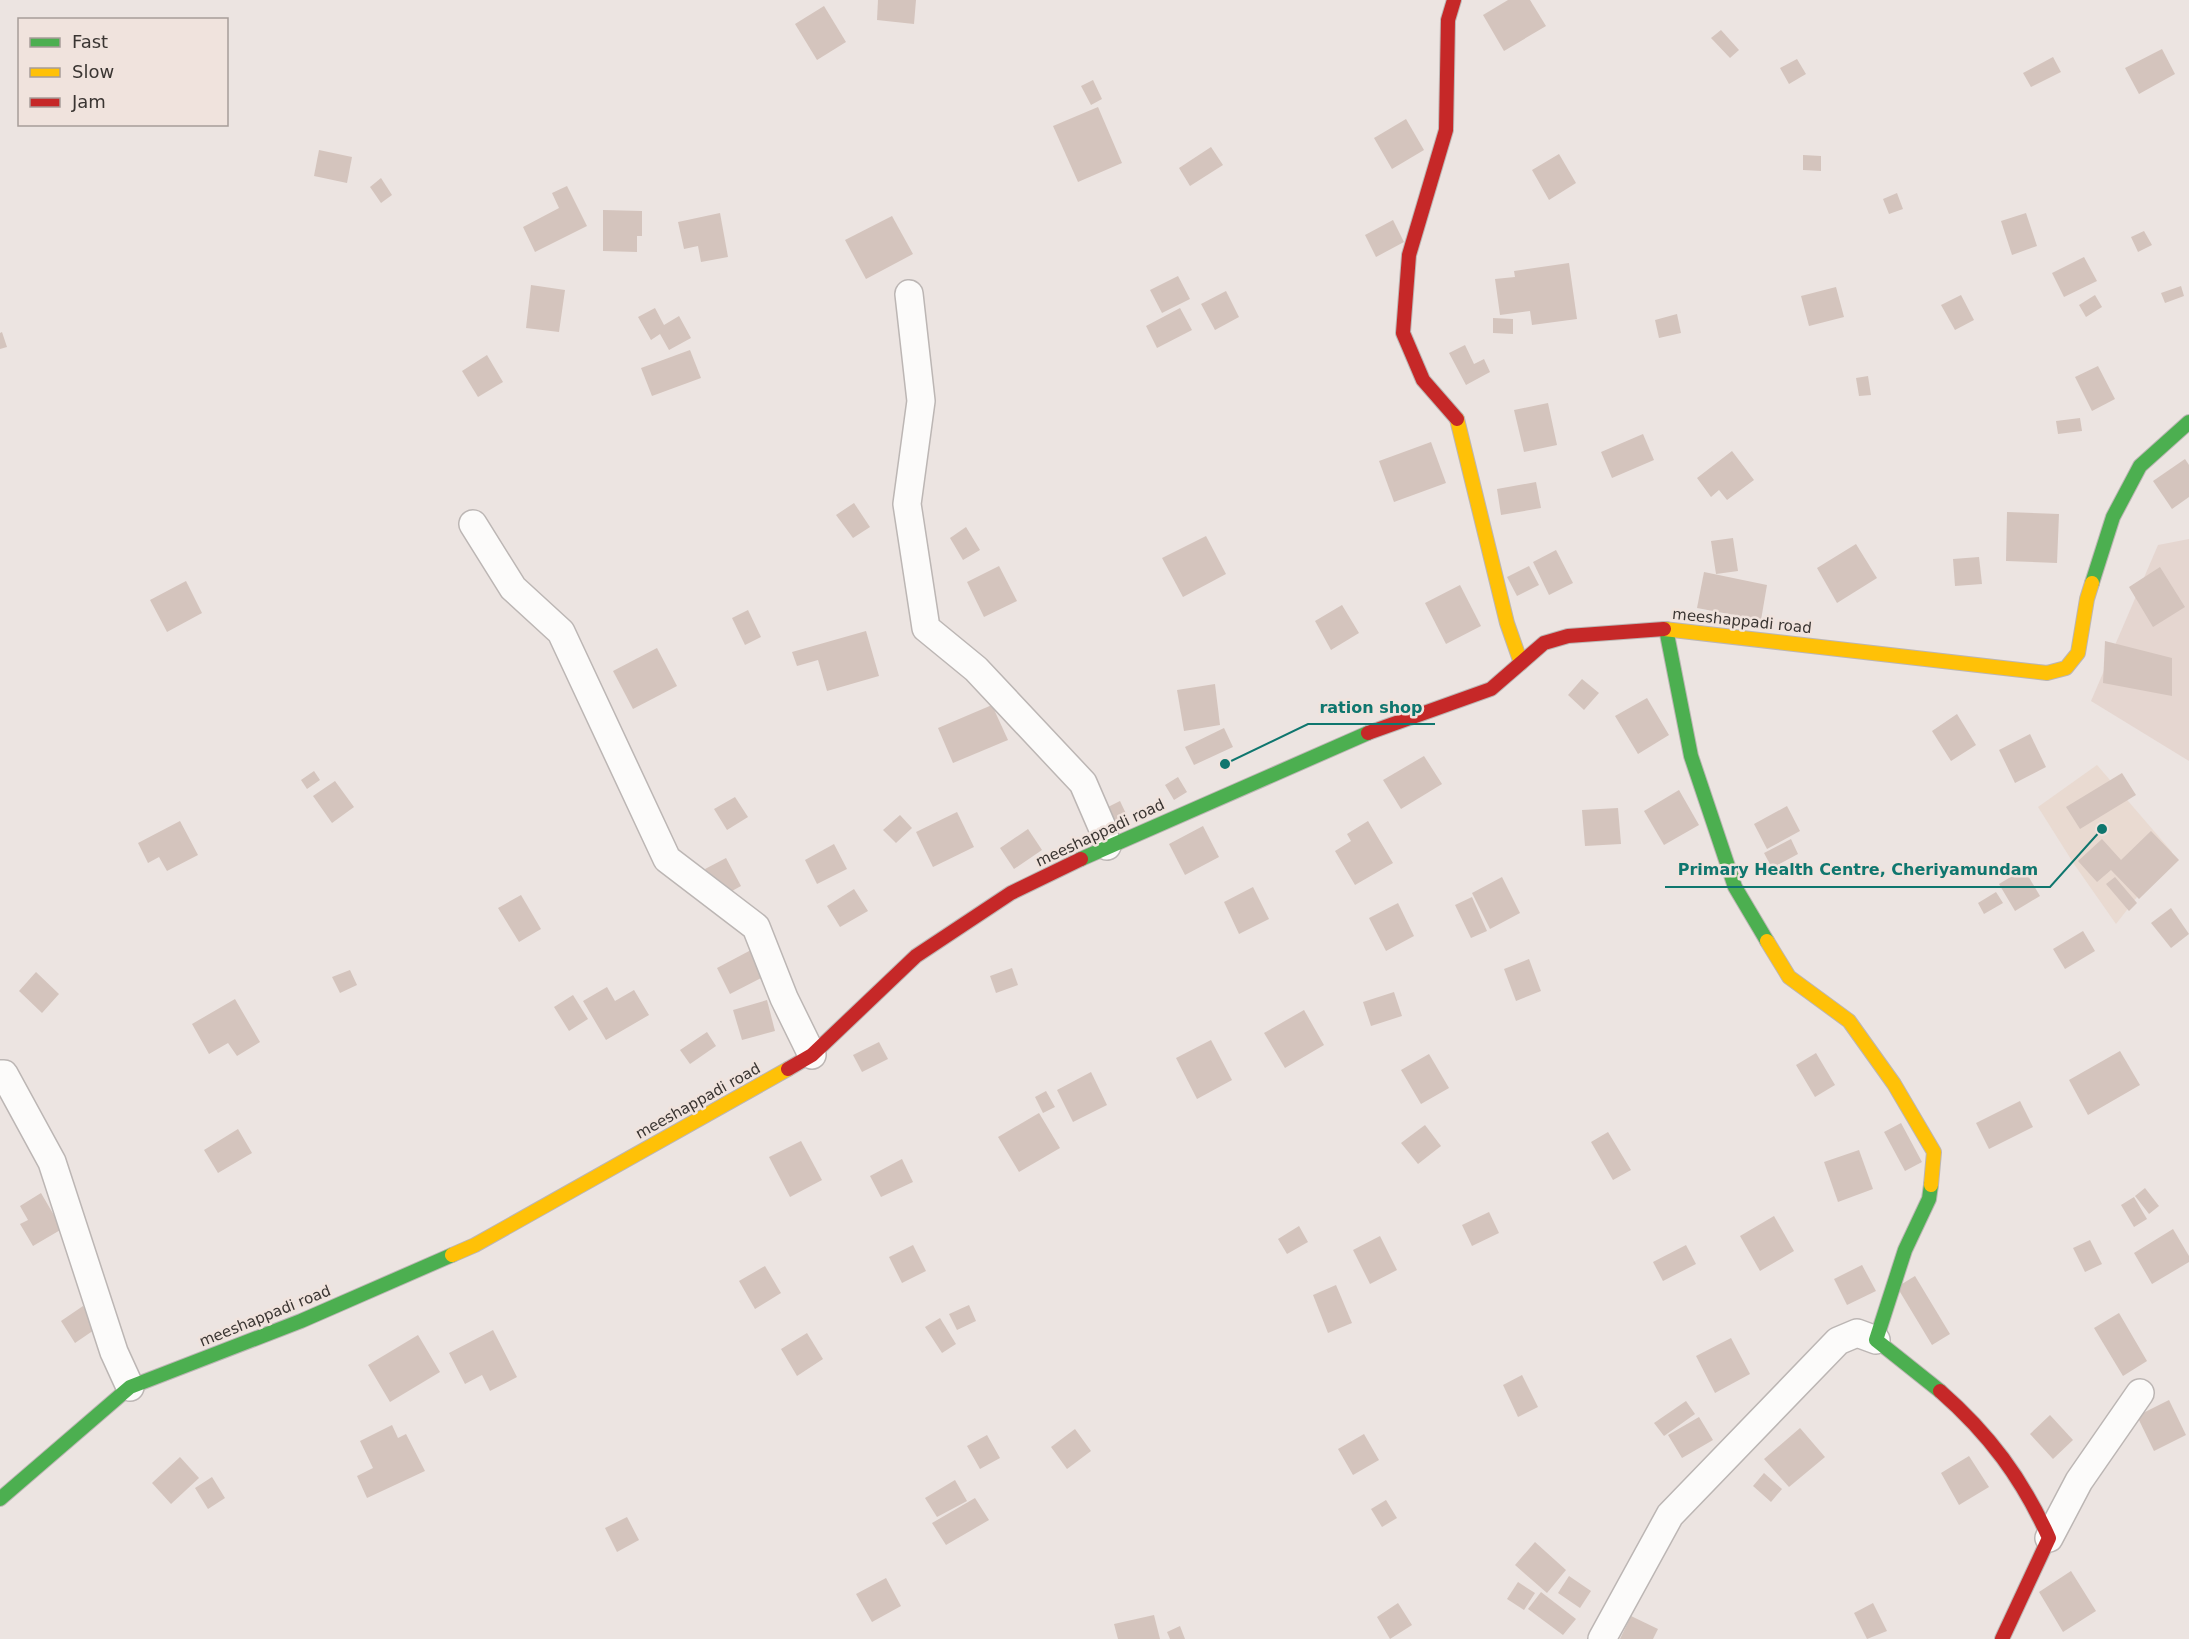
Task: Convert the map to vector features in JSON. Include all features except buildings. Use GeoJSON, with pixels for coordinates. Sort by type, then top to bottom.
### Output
{"type":"FeatureCollection","features":[{"type":"Feature","properties":{"kind":"street"},"geometry":{"type":"LineString","coordinates":[[1454,0],[1448,20],[1446,130],[1409,255],[1403,333],[1423,380],[1456,416],[1504,612],[1521,663]]}},
{"type":"Feature","properties":{"kind":"street"},"geometry":{"type":"LineString","coordinates":[[909,294],[921,401],[907,504],[926,628],[976,669],[1083,783],[1102,827],[1107,846]]}},
{"type":"Feature","properties":{"kind":"street","name":"meeshappadi road"},"geometry":{"type":"LineString","coordinates":[[0,1499],[130,1387],[301,1321],[475,1245],[812,1055],[916,956],[1011,893],[1107,846],[1389,724],[1491,689],[1544,643],[1568,636],[1666,629],[2047,673],[2066,668],[2078,652],[2087,599],[2114,517],[2140,466],[2189,422]]}},
{"type":"Feature","properties":{"kind":"street"},"geometry":{"type":"LineString","coordinates":[[473,524],[513,588],[561,632],[667,859],[756,927],[784,998],[812,1055]]}},
{"type":"Feature","properties":{"kind":"street"},"geometry":{"type":"LineString","coordinates":[[1666,629],[1690,756],[1735,887],[1789,977],[1849,1021],[1894,1084],[1934,1152],[1929,1199],[1905,1250],[1876,1340]]}},
{"type":"Feature","properties":{"kind":"street"},"geometry":{"type":"LineString","coordinates":[[0,1074],[4,1074],[52,1161],[114,1352],[130,1387]]}},
{"type":"Feature","properties":{"kind":"street"},"geometry":{"type":"LineString","coordinates":[[1602,1639],[1670,1515],[1838,1341],[1857,1333],[1876,1340],[1941,1390],[1976,1424],[2001,1453],[2033,1501],[2049,1538]]}},
{"type":"Feature","properties":{"kind":"street"},"geometry":{"type":"LineString","coordinates":[[2002,1639],[2049,1538],[2079,1481],[2140,1393]]}},
{"type":"Feature","properties":{"kind":"shaded area"},"geometry":{"type":"Polygon","coordinates":[[[2189,539],[2189,761],[2091,701],[2158,545],[2189,539]]]}},
{"type":"Feature","properties":{"kind":"shaded area"},"geometry":{"type":"Polygon","coordinates":[[[2097,765],[2172,852],[2116,924],[2038,807],[2097,765]]]}},
{"type":"Feature","properties":{"kind":"traffic: fast"},"geometry":{"type":"LineString","coordinates":[[2092,583],[2113,517],[2140,466],[2189,422]]}},
{"type":"Feature","properties":{"kind":"traffic: fast"},"geometry":{"type":"LineString","coordinates":[[1666,629],[1691,756],[1735,887],[1767,941]]}},
{"type":"Feature","properties":{"kind":"traffic: fast"},"geometry":{"type":"LineString","coordinates":[[1081,859],[1368,733]]}},
{"type":"Feature","properties":{"kind":"traffic: fast"},"geometry":{"type":"LineString","coordinates":[[1931,1185],[1929,1199],[1905,1250],[1876,1340],[1940,1391]]}},
{"type":"Feature","properties":{"kind":"traffic: fast"},"geometry":{"type":"LineString","coordinates":[[0,1499],[130,1387],[301,1321],[452,1255]]}},
{"type":"Feature","properties":{"kind":"traffic: slow"},"geometry":{"type":"LineString","coordinates":[[1457,419],[1507,623],[1521,663]]}},
{"type":"Feature","properties":{"kind":"traffic: slow"},"geometry":{"type":"LineString","coordinates":[[1664,629],[2047,673],[2066,668],[2078,653],[2092,583]]}},
{"type":"Feature","properties":{"kind":"traffic: slow"},"geometry":{"type":"LineString","coordinates":[[1767,941],[1789,977],[1849,1021],[1894,1084],[1934,1152],[1931,1185]]}},
{"type":"Feature","properties":{"kind":"traffic: slow"},"geometry":{"type":"LineString","coordinates":[[452,1255],[475,1245],[788,1069]]}},
{"type":"Feature","properties":{"kind":"traffic: jam"},"geometry":{"type":"LineString","coordinates":[[1454,0],[1448,20],[1446,130],[1409,255],[1403,333],[1423,380],[1457,419]]}},
{"type":"Feature","properties":{"kind":"traffic: jam"},"geometry":{"type":"LineString","coordinates":[[1368,733],[1491,689],[1544,643],[1568,636],[1664,629]]}},
{"type":"Feature","properties":{"kind":"traffic: jam"},"geometry":{"type":"LineString","coordinates":[[788,1069],[812,1055],[916,956],[1011,893],[1081,859]]}},
{"type":"Feature","properties":{"kind":"traffic: jam"},"geometry":{"type":"LineString","coordinates":[[1940,1391],[1974,1424],[2003,1458],[2016,1476],[2049,1538],[2002,1639]]}},
{"type":"Feature","properties":{"kind":"place","name":"ration shop"},"geometry":{"type":"Point","coordinates":[1225,764]}},
{"type":"Feature","properties":{"kind":"place","name":"Primary Health Centre, Cheriyamundam"},"geometry":{"type":"Point","coordinates":[2102,829]}}]}
